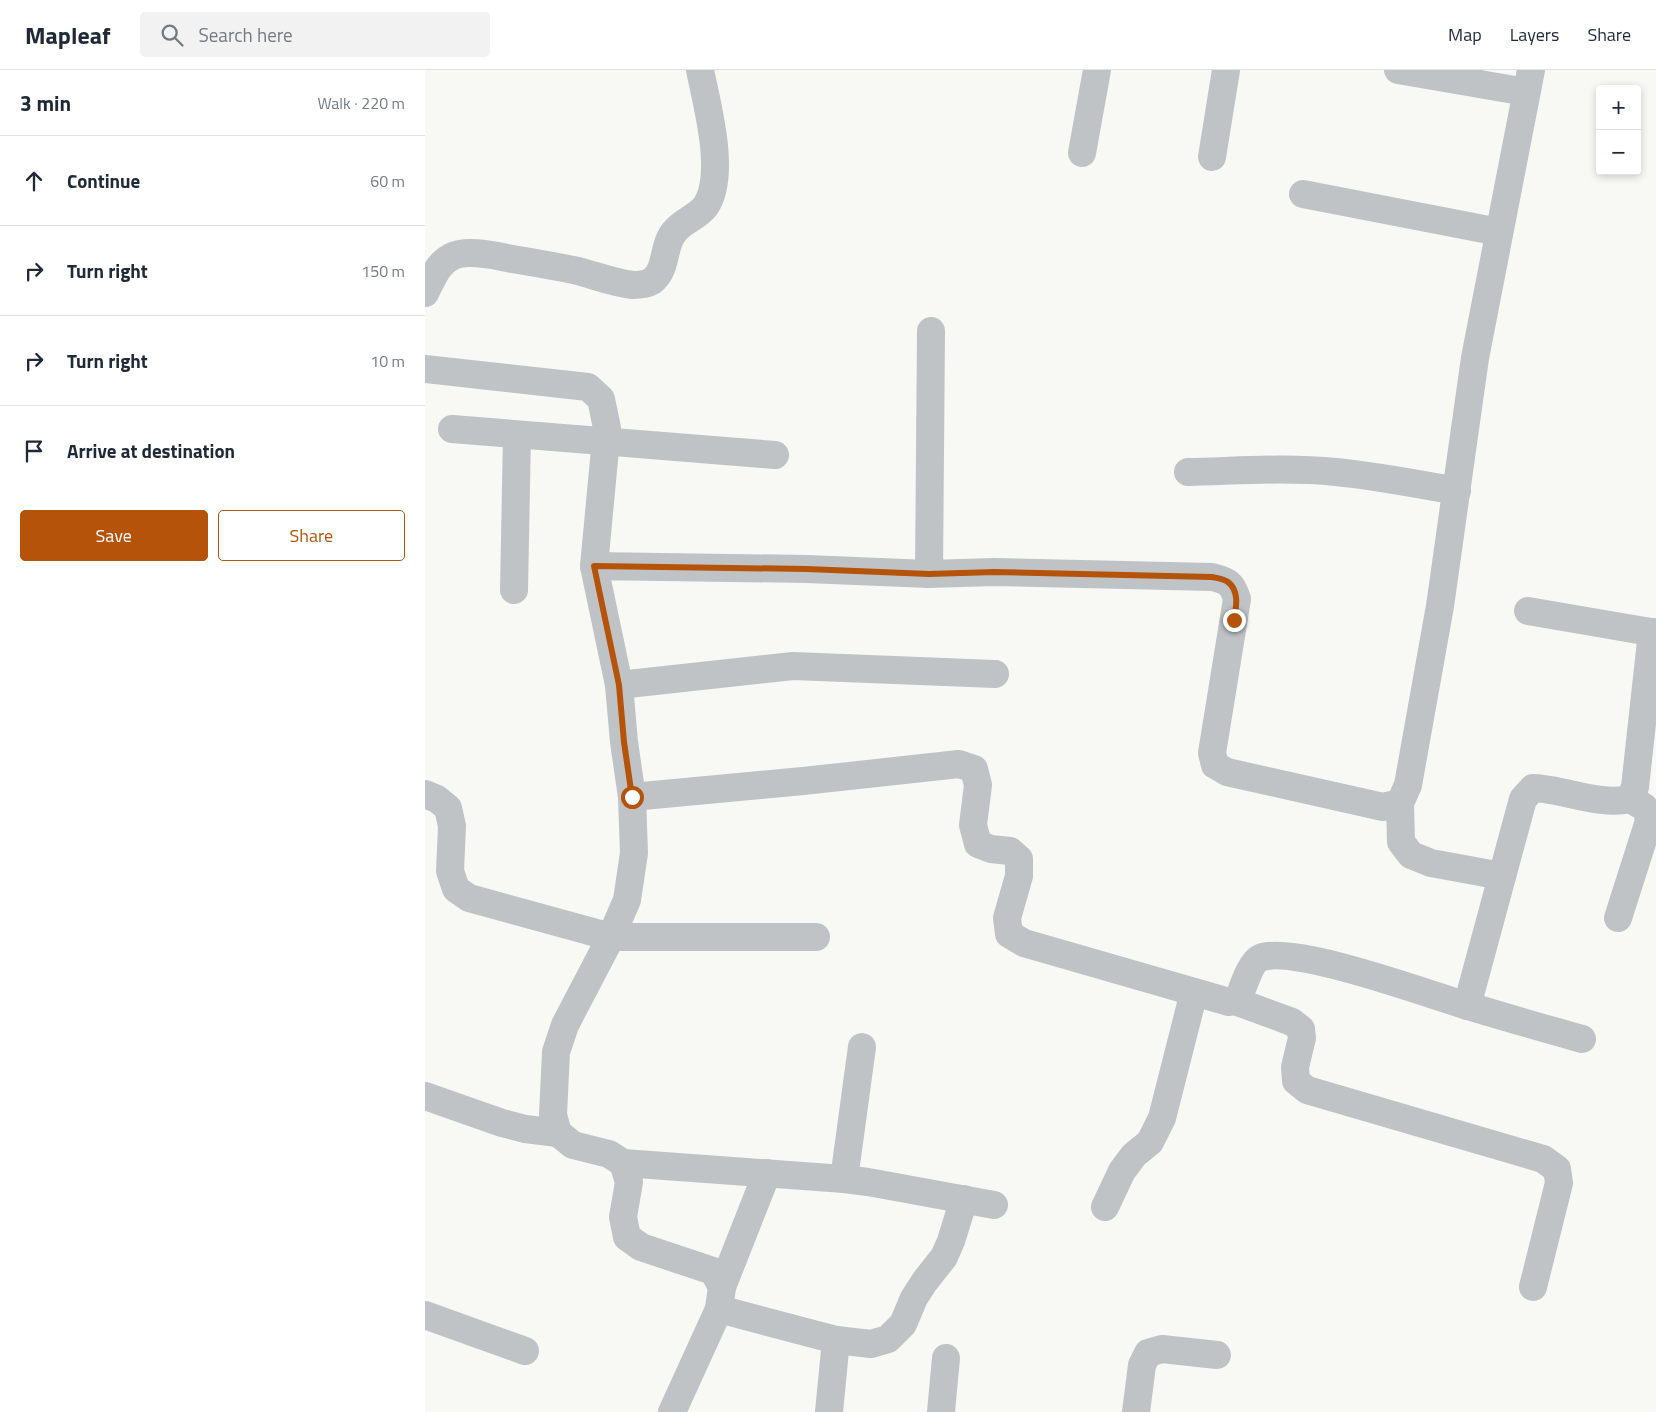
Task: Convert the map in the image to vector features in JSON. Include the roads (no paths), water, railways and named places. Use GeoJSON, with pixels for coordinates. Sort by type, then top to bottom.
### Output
{"type":"FeatureCollection","features":[{"type":"Feature","properties":{"kind":"street"},"geometry":{"type":"LineString","coordinates":[[425,293],[438,267],[451,256],[470,253],[571,270],[633,284],[644,284],[652,281],[662,268],[668,240],[676,229],[704,209],[712,195],[715,180],[713,134],[700,70]]}},
{"type":"Feature","properties":{"kind":"street"},"geometry":{"type":"LineString","coordinates":[[1082,153],[1097,70]]}},
{"type":"Feature","properties":{"kind":"street"},"geometry":{"type":"LineString","coordinates":[[1212,157],[1226,70]]}},
{"type":"Feature","properties":{"kind":"street"},"geometry":{"type":"LineString","coordinates":[[1398,70],[1529,81],[1475,358],[1440,606],[1408,786],[1400,803],[1401,842],[1411,855],[1431,863],[1503,876]]}},
{"type":"Feature","properties":{"kind":"street"},"geometry":{"type":"LineString","coordinates":[[1303,194],[1499,232]]}},
{"type":"Feature","properties":{"kind":"street"},"geometry":{"type":"LineString","coordinates":[[929,574],[931,331]]}},
{"type":"Feature","properties":{"kind":"street"},"geometry":{"type":"LineString","coordinates":[[425,369],[589,387],[601,399],[607,428],[594,566],[619,685],[624,742],[632,797],[634,853],[627,900],[611,937],[565,1025],[556,1052],[553,1115],[558,1133]]}},
{"type":"Feature","properties":{"kind":"street"},"geometry":{"type":"LineString","coordinates":[[452,429],[775,455]]}},
{"type":"Feature","properties":{"kind":"street"},"geometry":{"type":"LineString","coordinates":[[514,590],[517,435]]}},
{"type":"Feature","properties":{"kind":"street"},"geometry":{"type":"LineString","coordinates":[[1188,472],[1271,470],[1334,472],[1457,491]]}},
{"type":"Feature","properties":{"kind":"street"},"geometry":{"type":"LineString","coordinates":[[594,566],[807,569],[929,574],[994,572],[1183,576],[1212,577],[1227,581],[1234,589],[1237,599],[1213,753],[1215,765],[1227,772],[1383,806],[1400,803]]}},
{"type":"Feature","properties":{"kind":"street"},"geometry":{"type":"LineString","coordinates":[[1528,611],[1654,632],[1635,787],[1630,799]]}},
{"type":"Feature","properties":{"kind":"street"},"geometry":{"type":"LineString","coordinates":[[619,685],[793,666],[995,674]]}},
{"type":"Feature","properties":{"kind":"street"},"geometry":{"type":"LineString","coordinates":[[632,797],[959,764],[973,769],[978,785],[973,825],[979,844],[991,850],[1010,850],[1019,859],[1019,876],[1007,918],[1009,934],[1025,943],[1229,1002],[1235,1001],[1292,1022],[1301,1029],[1302,1038],[1295,1066],[1296,1081],[1307,1090],[1543,1159],[1557,1169],[1559,1183],[1533,1287]]}},
{"type":"Feature","properties":{"kind":"street"},"geometry":{"type":"LineString","coordinates":[[1467,1006],[1523,800],[1533,788],[1615,802],[1630,799],[1644,807],[1649,814],[1648,824],[1618,918]]}},
{"type":"Feature","properties":{"kind":"street"},"geometry":{"type":"LineString","coordinates":[[425,794],[437,799],[448,808],[452,826],[450,871],[456,889],[469,898],[611,937],[816,937]]}},
{"type":"Feature","properties":{"kind":"street"},"geometry":{"type":"LineString","coordinates":[[1235,1001],[1239,997],[1255,962],[1261,958],[1281,955],[1346,968],[1467,1006],[1582,1039]]}},
{"type":"Feature","properties":{"kind":"street"},"geometry":{"type":"LineString","coordinates":[[1105,1207],[1122,1171],[1134,1155],[1150,1142],[1162,1118],[1193,992]]}},
{"type":"Feature","properties":{"kind":"street"},"geometry":{"type":"LineString","coordinates":[[844,1178],[862,1047]]}},
{"type":"Feature","properties":{"kind":"street"},"geometry":{"type":"LineString","coordinates":[[425,1096],[502,1123],[525,1129],[558,1133],[573,1145],[609,1154],[623,1164],[844,1178],[994,1205]]}},
{"type":"Feature","properties":{"kind":"street"},"geometry":{"type":"LineString","coordinates":[[623,1164],[629,1182],[623,1217],[627,1237],[641,1248],[713,1271],[720,1298]]}},
{"type":"Feature","properties":{"kind":"street"},"geometry":{"type":"LineString","coordinates":[[672,1412],[720,1298],[767,1174]]}},
{"type":"Feature","properties":{"kind":"street"},"geometry":{"type":"LineString","coordinates":[[720,1298],[836,1340],[871,1344],[889,1338],[903,1324],[914,1298],[925,1280],[944,1257],[964,1199]]}},
{"type":"Feature","properties":{"kind":"street"},"geometry":{"type":"LineString","coordinates":[[425,1315],[525,1351]]}},
{"type":"Feature","properties":{"kind":"street"},"geometry":{"type":"LineString","coordinates":[[829,1412],[836,1340]]}},
{"type":"Feature","properties":{"kind":"street"},"geometry":{"type":"LineString","coordinates":[[1136,1412],[1142,1365],[1148,1353],[1162,1349],[1217,1355]]}},
{"type":"Feature","properties":{"kind":"street"},"geometry":{"type":"LineString","coordinates":[[941,1412],[946,1358]]}}]}
